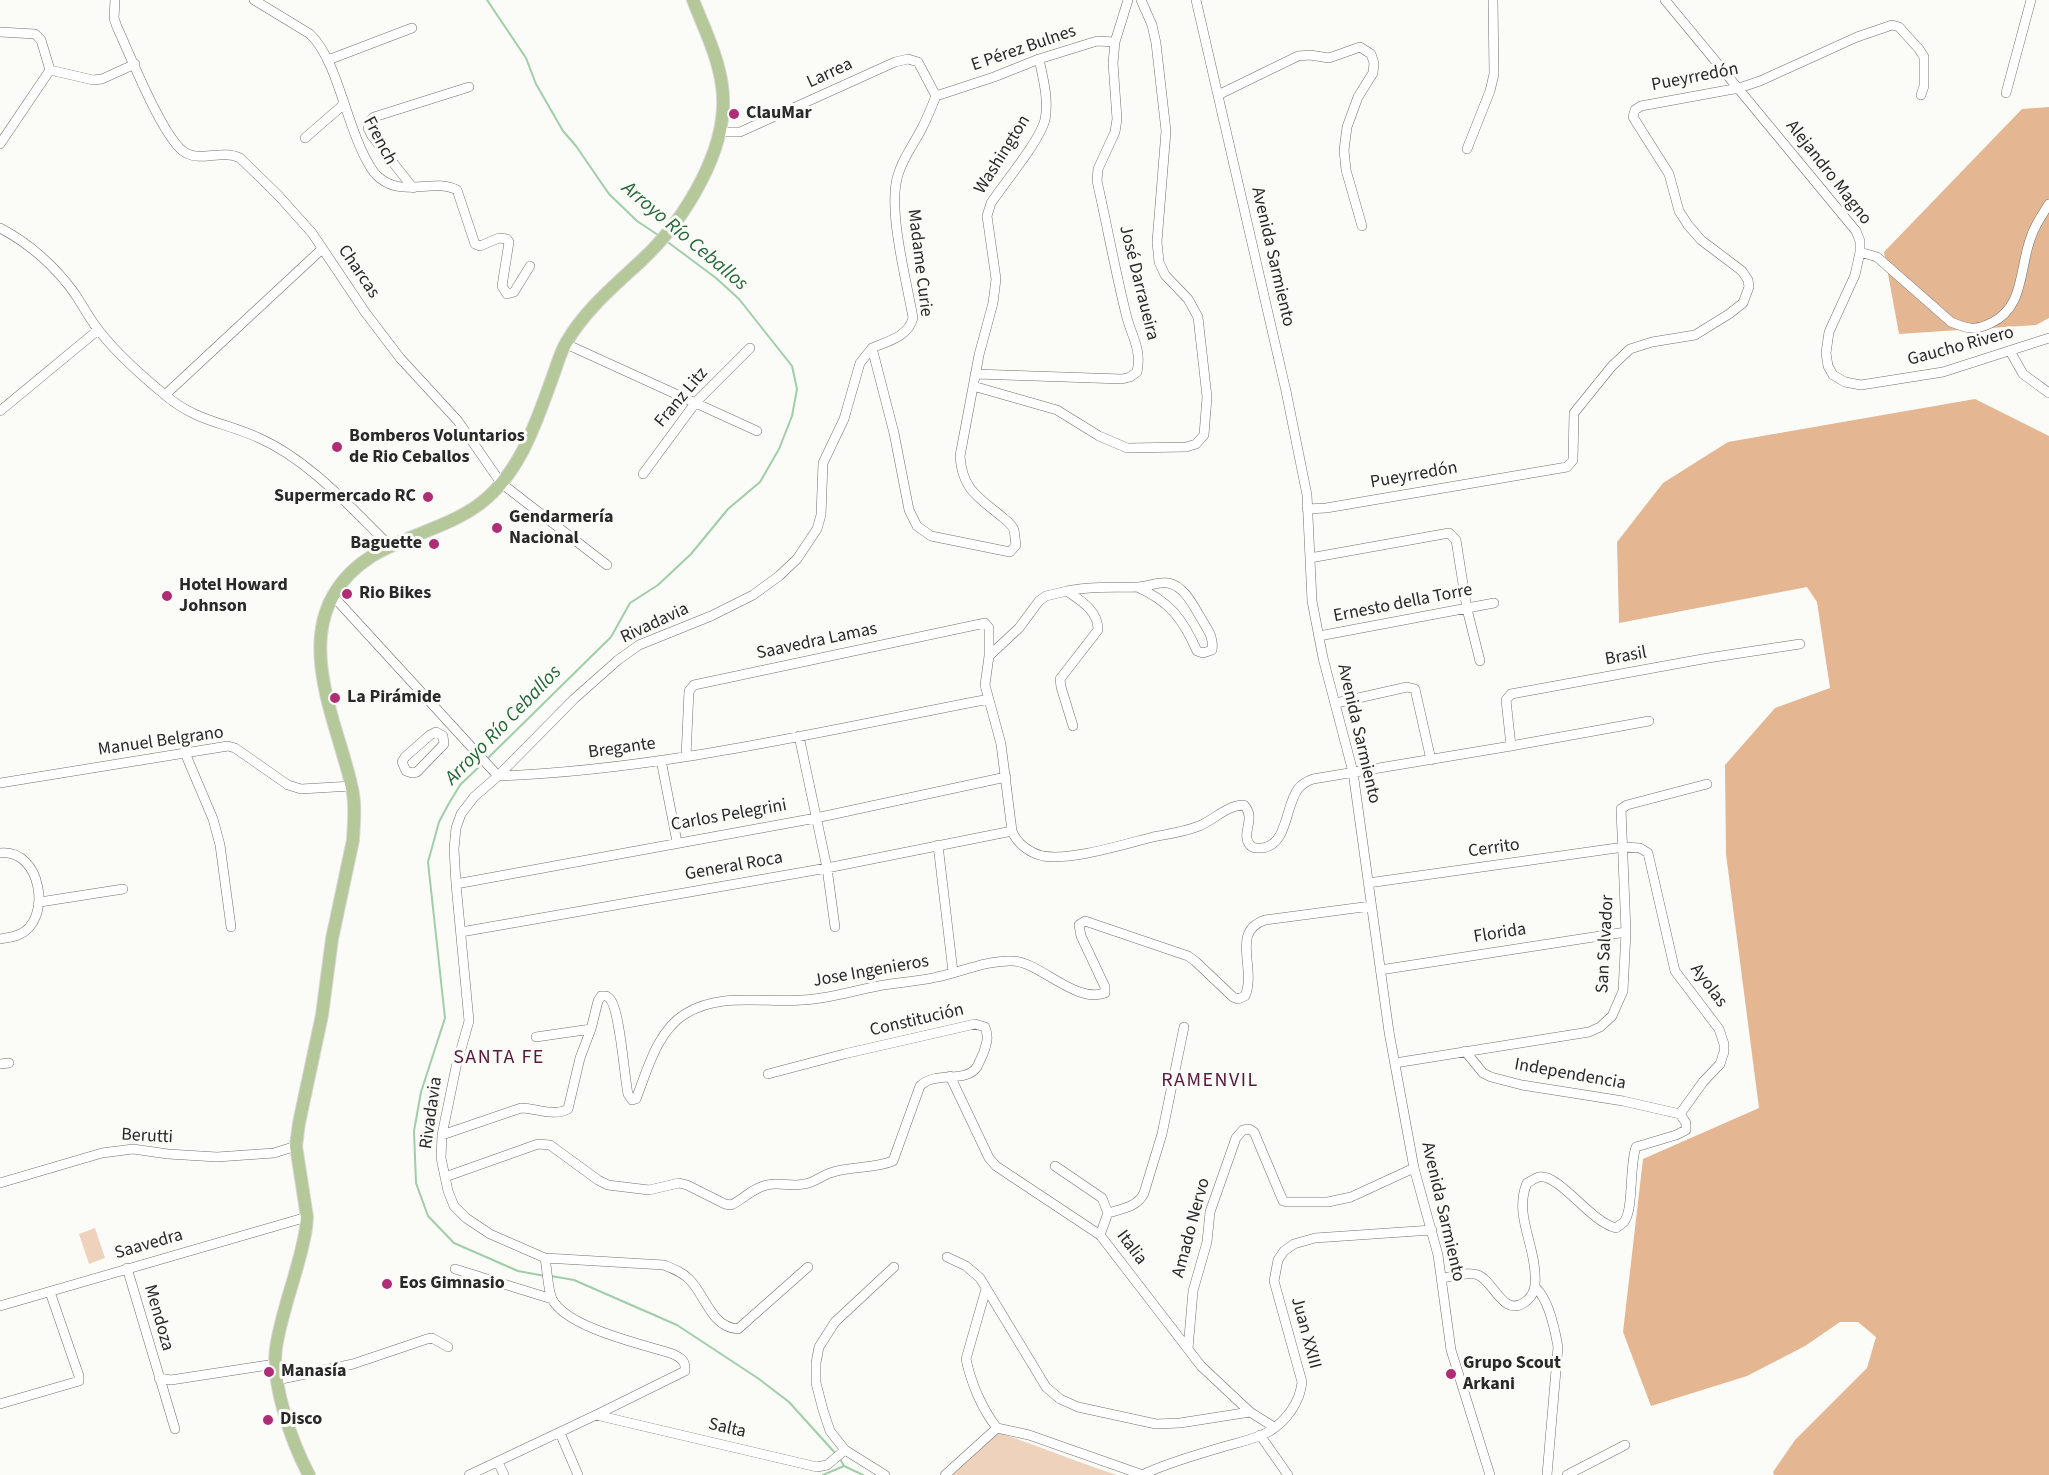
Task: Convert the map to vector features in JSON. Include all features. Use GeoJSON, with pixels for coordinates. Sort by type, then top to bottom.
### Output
{"type":"FeatureCollection","features":[{"type":"Feature","properties":{"kind":"main road"},"geometry":{"type":"LineString","coordinates":[[309,1475],[293,1440],[275,1364],[281,1326],[304,1243],[307,1217],[296,1146],[299,1124],[322,1015],[332,939],[353,840],[352,786],[324,688],[321,631],[325,614],[333,596],[356,568],[389,545],[449,522],[482,502],[501,483],[521,456],[530,438],[566,344],[578,325],[615,284],[669,232],[696,194],[720,132],[723,106],[722,86],[716,58],[693,0]]}},
{"type":"Feature","properties":{"kind":"street","name":"Charcas"},"geometry":{"type":"LineString","coordinates":[[114,0],[114,18],[162,122],[175,144],[184,153],[194,156],[232,154],[240,158],[278,195],[312,234],[365,312],[400,358],[458,421],[501,483],[607,565]]}},
{"type":"Feature","properties":{"kind":"street","name":"French"},"geometry":{"type":"LineString","coordinates":[[254,0],[318,41],[328,60],[356,141],[369,165],[380,179],[395,186],[413,188],[450,186],[457,190],[475,244],[480,246],[499,238],[507,239],[509,242],[502,286],[507,294],[514,292],[530,266]]}},
{"type":"Feature","properties":{"kind":"street"},"geometry":{"type":"LineString","coordinates":[[1115,42],[1128,0]]}},
{"type":"Feature","properties":{"kind":"street"},"geometry":{"type":"LineString","coordinates":[[973,386],[1057,410],[1098,436],[1127,448],[1186,447],[1196,444],[1204,435],[1207,397],[1198,317],[1188,299],[1166,275],[1159,262],[1157,242],[1166,130],[1156,43],[1152,25],[1141,0]]}},
{"type":"Feature","properties":{"kind":"street","name":"Avenida Sarmiento"},"geometry":{"type":"LineString","coordinates":[[1196,0],[1286,391],[1306,495],[1312,601],[1353,772],[1380,970],[1414,1168],[1432,1230],[1442,1278],[1451,1350],[1490,1475]]}},
{"type":"Feature","properties":{"kind":"street"},"geometry":{"type":"LineString","coordinates":[[1467,150],[1490,91],[1494,74],[1492,0]]}},
{"type":"Feature","properties":{"kind":"street","name":"Alejandro Magno"},"geometry":{"type":"LineString","coordinates":[[1665,0],[1856,231],[1860,241],[1860,252],[1876,257],[1951,322],[1965,328],[1979,329],[2008,312],[2015,302],[2030,238],[2049,204]]}},
{"type":"Feature","properties":{"kind":"street"},"geometry":{"type":"LineString","coordinates":[[2006,93],[2031,0]]}},
{"type":"Feature","properties":{"kind":"street","name":"Pueyrredón"},"geometry":{"type":"LineString","coordinates":[[1307,509],[1326,508],[1567,467],[1573,460],[1574,413],[1595,385],[1630,349],[1661,340],[1691,337],[1743,303],[1749,287],[1748,280],[1742,271],[1701,240],[1688,225],[1679,211],[1669,174],[1633,117],[1635,110],[1641,106],[1739,88],[1760,81],[1857,37],[1892,25],[1899,27],[1924,57],[1924,86],[1921,95]]}},
{"type":"Feature","properties":{"kind":"street"},"geometry":{"type":"LineString","coordinates":[[328,60],[412,28]]}},
{"type":"Feature","properties":{"kind":"street"},"geometry":{"type":"LineString","coordinates":[[0,32],[35,34],[40,40],[50,70]]}},
{"type":"Feature","properties":{"kind":"street","name":"E Pérez Bulnes"},"geometry":{"type":"LineString","coordinates":[[936,96],[994,77],[1039,58],[1097,41],[1115,42]]}},
{"type":"Feature","properties":{"kind":"street","name":"José Darraueira"},"geometry":{"type":"LineString","coordinates":[[975,374],[1122,378],[1130,377],[1137,372],[1140,359],[1138,347],[1126,317],[1097,181],[1098,169],[1115,132],[1117,119],[1113,63],[1115,42]]}},
{"type":"Feature","properties":{"kind":"street"},"geometry":{"type":"LineString","coordinates":[[1218,95],[1298,56],[1329,58],[1360,47],[1371,54],[1374,63],[1373,73],[1354,107],[1347,127],[1344,150],[1346,170],[1362,226]]}},
{"type":"Feature","properties":{"kind":"street","name":"Washington"},"geometry":{"type":"LineString","coordinates":[[975,374],[993,303],[996,279],[987,216],[991,203],[1040,134],[1045,118],[1046,94],[1039,58]]}},
{"type":"Feature","properties":{"kind":"street","name":"Larrea"},"geometry":{"type":"LineString","coordinates":[[720,132],[740,132],[895,62],[908,59],[918,62],[936,96]]}},
{"type":"Feature","properties":{"kind":"street"},"geometry":{"type":"LineString","coordinates":[[50,70],[93,80],[102,79],[135,64]]}},
{"type":"Feature","properties":{"kind":"street"},"geometry":{"type":"LineString","coordinates":[[0,144],[50,70]]}},
{"type":"Feature","properties":{"kind":"street"},"geometry":{"type":"LineString","coordinates":[[413,188],[372,136],[368,129],[370,121],[374,117],[469,87]]}},
{"type":"Feature","properties":{"kind":"street","name":"Madame Curie"},"geometry":{"type":"LineString","coordinates":[[872,348],[900,337],[911,327],[913,318],[897,227],[895,199],[897,178],[936,96]]}},
{"type":"Feature","properties":{"kind":"street"},"geometry":{"type":"LineString","coordinates":[[305,138],[344,105]]}},
{"type":"Feature","properties":{"kind":"street"},"geometry":{"type":"LineString","coordinates":[[0,228],[38,254],[68,284],[98,330],[115,350],[165,395],[193,415],[260,439],[294,460],[316,476],[389,545]]}},
{"type":"Feature","properties":{"kind":"street"},"geometry":{"type":"LineString","coordinates":[[165,395],[322,249]]}},
{"type":"Feature","properties":{"kind":"street","name":"Gaucho Rivero"},"geometry":{"type":"LineString","coordinates":[[1860,252],[1855,275],[1829,332],[1826,353],[1828,366],[1833,375],[1845,382],[1861,385],[1920,377],[1943,372],[2049,338]]}},
{"type":"Feature","properties":{"kind":"street"},"geometry":{"type":"LineString","coordinates":[[0,411],[98,330]]}},
{"type":"Feature","properties":{"kind":"street"},"geometry":{"type":"LineString","coordinates":[[566,344],[758,431]]}},
{"type":"Feature","properties":{"kind":"street","name":"Franz Litz"},"geometry":{"type":"LineString","coordinates":[[644,474],[696,402],[750,348]]}},
{"type":"Feature","properties":{"kind":"street"},"geometry":{"type":"LineString","coordinates":[[872,348],[894,433],[909,510],[917,526],[932,536],[1010,552],[1016,545],[1010,523],[972,492],[961,472],[960,456],[975,374]]}},
{"type":"Feature","properties":{"kind":"street","name":"Rivadavia"},"geometry":{"type":"LineString","coordinates":[[808,1268],[738,1329],[730,1328],[720,1323],[690,1280],[679,1271],[664,1265],[544,1258],[490,1234],[466,1218],[454,1206],[441,1158],[442,1135],[456,1067],[469,1021],[454,849],[460,814],[474,796],[574,699],[618,660],[639,645],[711,616],[753,595],[797,559],[817,529],[821,515],[823,463],[844,419],[860,363],[872,348]]}},
{"type":"Feature","properties":{"kind":"street"},"geometry":{"type":"LineString","coordinates":[[2010,351],[2023,374],[2049,393]]}},
{"type":"Feature","properties":{"kind":"street"},"geometry":{"type":"LineString","coordinates":[[1310,558],[1449,533],[1456,540],[1467,609],[1480,661]]}},
{"type":"Feature","properties":{"kind":"street"},"geometry":{"type":"LineString","coordinates":[[1137,587],[1158,596],[1170,608],[1182,622],[1197,651],[1203,653],[1212,650],[1211,636],[1187,596],[1168,582],[1137,587],[1082,587],[1046,596],[1039,601],[1019,628],[989,656],[985,685],[1001,744],[1012,831],[1015,839],[1044,856],[1064,856],[1094,851],[1197,827],[1230,807],[1244,805],[1248,809],[1250,819],[1246,836],[1249,844],[1253,848],[1269,846],[1278,840],[1290,803],[1298,788],[1304,782],[1313,779],[1649,721]]}},
{"type":"Feature","properties":{"kind":"street"},"geometry":{"type":"LineString","coordinates":[[1067,591],[1095,615],[1098,626],[1098,630],[1060,680],[1060,687],[1073,726]]}},
{"type":"Feature","properties":{"kind":"street"},"geometry":{"type":"LineString","coordinates":[[333,596],[495,774]]}},
{"type":"Feature","properties":{"kind":"street","name":"Ernesto della Torre"},"geometry":{"type":"LineString","coordinates":[[1319,636],[1494,603]]}},
{"type":"Feature","properties":{"kind":"street","name":"Saavedra Lamas"},"geometry":{"type":"LineString","coordinates":[[686,756],[689,691],[694,685],[985,623],[989,628],[989,656]]}},
{"type":"Feature","properties":{"kind":"street","name":"Brasil"},"geometry":{"type":"LineString","coordinates":[[1511,746],[1506,700],[1511,694],[1708,658],[1800,644]]}},
{"type":"Feature","properties":{"kind":"street"},"geometry":{"type":"LineString","coordinates":[[1336,703],[1407,687],[1415,689],[1431,759]]}},
{"type":"Feature","properties":{"kind":"street","name":"Bregante"},"geometry":{"type":"LineString","coordinates":[[495,774],[593,770],[661,760],[989,699]]}},
{"type":"Feature","properties":{"kind":"street"},"geometry":{"type":"LineString","coordinates":[[443,736],[453,727]]}},
{"type":"Feature","properties":{"kind":"street"},"geometry":{"type":"LineString","coordinates":[[436,732],[443,736],[444,744],[417,772],[406,771],[402,762],[405,758],[430,735],[436,732]]}},
{"type":"Feature","properties":{"kind":"street"},"geometry":{"type":"LineString","coordinates":[[799,736],[827,868],[835,927]]}},
{"type":"Feature","properties":{"kind":"street","name":"Manuel Belgrano"},"geometry":{"type":"LineString","coordinates":[[0,783],[228,747],[236,748],[288,785],[301,789],[352,786]]}},
{"type":"Feature","properties":{"kind":"street"},"geometry":{"type":"LineString","coordinates":[[185,753],[213,819],[220,845],[231,927]]}},
{"type":"Feature","properties":{"kind":"street"},"geometry":{"type":"LineString","coordinates":[[661,760],[677,842]]}},
{"type":"Feature","properties":{"kind":"street","name":"Carlos Pelegrini"},"geometry":{"type":"LineString","coordinates":[[456,884],[816,818],[1006,777]]}},
{"type":"Feature","properties":{"kind":"street","name":"San Salvador"},"geometry":{"type":"LineString","coordinates":[[1395,1063],[1589,1032],[1600,1027],[1612,1016],[1623,991],[1626,932],[1621,809],[1627,805],[1707,784]]}},
{"type":"Feature","properties":{"kind":"street","name":"General Roca"},"geometry":{"type":"LineString","coordinates":[[461,932],[827,868],[1012,831]]}},
{"type":"Feature","properties":{"kind":"street"},"geometry":{"type":"LineString","coordinates":[[938,845],[953,972]]}},
{"type":"Feature","properties":{"kind":"street","name":"Cerrito"},"geometry":{"type":"LineString","coordinates":[[1368,883],[1624,847]]}},
{"type":"Feature","properties":{"kind":"street","name":"Ayolas"},"geometry":{"type":"LineString","coordinates":[[1624,847],[1640,848],[1648,853],[1676,971],[1719,1029],[1724,1044],[1725,1052],[1720,1064],[1703,1082],[1680,1114]]}},
{"type":"Feature","properties":{"kind":"street"},"geometry":{"type":"LineString","coordinates":[[0,853],[7,852],[24,859],[33,870],[40,902],[29,928],[20,935],[0,939]]}},
{"type":"Feature","properties":{"kind":"street"},"geometry":{"type":"LineString","coordinates":[[40,902],[123,889]]}},
{"type":"Feature","properties":{"kind":"street","name":"Jose Ingenieros"},"geometry":{"type":"LineString","coordinates":[[442,1135],[521,1108],[557,1113],[568,1109],[580,1058],[601,996],[611,999],[614,1007],[628,1094],[632,1100],[636,1099],[656,1050],[672,1025],[685,1014],[701,1006],[720,1001],[762,999],[800,1001],[832,998],[878,986],[937,977],[1011,961],[1024,962],[1054,981],[1098,995],[1105,993],[1105,987],[1099,970],[1081,936],[1079,925],[1085,921],[1188,956],[1238,999],[1245,996],[1250,979],[1247,933],[1257,923],[1371,906]]}},
{"type":"Feature","properties":{"kind":"street","name":"Florida"},"geometry":{"type":"LineString","coordinates":[[1380,970],[1626,932]]}},
{"type":"Feature","properties":{"kind":"street","name":"Constitución"},"geometry":{"type":"LineString","coordinates":[[445,1177],[538,1144],[545,1144],[550,1145],[608,1185],[649,1190],[679,1184],[687,1185],[731,1205],[746,1194],[766,1185],[802,1185],[813,1182],[828,1173],[884,1165],[893,1161],[920,1086],[926,1080],[936,1077],[962,1076],[971,1072],[977,1067],[988,1035],[985,1027],[975,1024],[768,1074]]}},
{"type":"Feature","properties":{"kind":"street","name":"Italia"},"geometry":{"type":"LineString","coordinates":[[1184,1027],[1162,1134],[1142,1198],[1132,1206],[1108,1213],[1100,1234],[1201,1366],[1250,1412],[1274,1427]]}},
{"type":"Feature","properties":{"kind":"street"},"geometry":{"type":"LineString","coordinates":[[536,1036],[591,1029]]}},
{"type":"Feature","properties":{"kind":"street","name":"Independencia"},"geometry":{"type":"LineString","coordinates":[[1466,1051],[1483,1073],[1491,1077],[1522,1085],[1623,1101],[1680,1114]]}},
{"type":"Feature","properties":{"kind":"street"},"geometry":{"type":"LineString","coordinates":[[950,1076],[989,1158],[996,1166],[1100,1234]]}},
{"type":"Feature","properties":{"kind":"street"},"geometry":{"type":"LineString","coordinates":[[1442,1278],[1475,1274],[1482,1277],[1504,1303],[1515,1306],[1524,1303],[1536,1288],[1535,1264],[1521,1208],[1522,1195],[1527,1183],[1541,1177],[1552,1179],[1586,1211],[1606,1225],[1616,1228],[1624,1223],[1628,1214],[1632,1158],[1636,1147],[1686,1130],[1686,1123],[1680,1114]]}},
{"type":"Feature","properties":{"kind":"street","name":"Amado Nervo"},"geometry":{"type":"LineString","coordinates":[[1188,1349],[1193,1291],[1207,1242],[1210,1212],[1236,1138],[1243,1130],[1249,1129],[1254,1132],[1282,1201],[1328,1202],[1351,1197],[1414,1168]]}},
{"type":"Feature","properties":{"kind":"street","name":"Berutti"},"geometry":{"type":"LineString","coordinates":[[0,1183],[119,1150],[133,1149],[204,1157],[273,1153],[296,1146]]}},
{"type":"Feature","properties":{"kind":"street"},"geometry":{"type":"LineString","coordinates":[[1055,1166],[1102,1198],[1108,1213]]}},
{"type":"Feature","properties":{"kind":"street","name":"Saavedra"},"geometry":{"type":"LineString","coordinates":[[0,1306],[307,1217]]}},
{"type":"Feature","properties":{"kind":"street","name":"Juan XXIII"},"geometry":{"type":"LineString","coordinates":[[997,1428],[1029,1435],[1142,1475],[1163,1465],[1260,1435],[1284,1419],[1295,1405],[1302,1382],[1274,1281],[1278,1260],[1284,1251],[1294,1244],[1315,1238],[1432,1230]]}},
{"type":"Feature","properties":{"kind":"street"},"geometry":{"type":"LineString","coordinates":[[947,1257],[966,1266],[980,1278],[1046,1387],[1060,1399],[1078,1407],[1156,1424],[1180,1423],[1250,1412]]}},
{"type":"Feature","properties":{"kind":"street"},"geometry":{"type":"LineString","coordinates":[[469,1475],[685,1371],[682,1358],[673,1353],[584,1325],[566,1313],[551,1294],[544,1258]]}},
{"type":"Feature","properties":{"kind":"street","name":"Mendoza"},"geometry":{"type":"LineString","coordinates":[[127,1268],[175,1429]]}},
{"type":"Feature","properties":{"kind":"street"},"geometry":{"type":"LineString","coordinates":[[885,1475],[842,1453],[823,1410],[816,1383],[816,1363],[819,1347],[835,1322],[894,1268]]}},
{"type":"Feature","properties":{"kind":"street"},"geometry":{"type":"LineString","coordinates":[[455,1269],[551,1294]]}},
{"type":"Feature","properties":{"kind":"street"},"geometry":{"type":"LineString","coordinates":[[1536,1288],[1541,1292],[1555,1329],[1558,1347],[1547,1475]]}},
{"type":"Feature","properties":{"kind":"street"},"geometry":{"type":"LineString","coordinates":[[945,1475],[997,1428],[988,1417],[968,1371],[966,1359],[986,1289]]}},
{"type":"Feature","properties":{"kind":"street"},"geometry":{"type":"LineString","coordinates":[[0,1404],[79,1381],[50,1292]]}},
{"type":"Feature","properties":{"kind":"street"},"geometry":{"type":"LineString","coordinates":[[277,1380],[353,1364],[432,1338],[448,1347]]}},
{"type":"Feature","properties":{"kind":"street"},"geometry":{"type":"LineString","coordinates":[[159,1377],[171,1380],[275,1364]]}},
{"type":"Feature","properties":{"kind":"street","name":"Salta"},"geometry":{"type":"LineString","coordinates":[[596,1415],[817,1467],[827,1465],[842,1453]]}},
{"type":"Feature","properties":{"kind":"street"},"geometry":{"type":"LineString","coordinates":[[560,1433],[578,1475]]}},
{"type":"Feature","properties":{"kind":"street"},"geometry":{"type":"LineString","coordinates":[[1260,1435],[1288,1475]]}},
{"type":"Feature","properties":{"kind":"street"},"geometry":{"type":"LineString","coordinates":[[1567,1475],[1625,1445]]}},
{"type":"Feature","properties":{"kind":"street"},"geometry":{"type":"LineString","coordinates":[[498,1462],[504,1475]]}},
{"type":"Feature","properties":{"kind":"shaded area"},"geometry":{"type":"Polygon","coordinates":[[[2049,107],[2049,318],[2036,325],[1899,334],[1884,252],[2022,109],[2049,107]]]}},
{"type":"Feature","properties":{"kind":"shaded area"},"geometry":{"type":"Polygon","coordinates":[[[1975,399],[2049,436],[2049,1475],[1774,1475],[1773,1472],[1795,1440],[1867,1368],[1876,1337],[1858,1322],[1840,1322],[1805,1346],[1747,1376],[1651,1406],[1623,1332],[1643,1159],[1759,1108],[1726,854],[1725,765],[1775,708],[1830,688],[1817,602],[1807,587],[1619,623],[1617,542],[1663,483],[1728,442],[1975,399]]]}},
{"type":"Feature","properties":{"kind":"shaded area"},"geometry":{"type":"Polygon","coordinates":[[[95,1228],[105,1258],[89,1264],[79,1234],[95,1228]]]}},
{"type":"Feature","properties":{"kind":"shaded area"},"geometry":{"type":"Polygon","coordinates":[[[999,1433],[1117,1475],[952,1475],[999,1433]]]}},
{"type":"Feature","properties":{"kind":"waterway","name":"Arroyo Río Ceballos"},"geometry":{"type":"LineString","coordinates":[[487,0],[526,58],[536,84],[563,131],[609,194],[637,221],[658,235]]}},
{"type":"Feature","properties":{"kind":"waterway","name":"Arroyo Río Ceballos"},"geometry":{"type":"LineString","coordinates":[[487,759],[611,637],[630,603],[658,585],[691,554],[728,509],[760,482],[779,449],[792,416],[797,389],[792,366],[739,299],[716,278],[665,240]]}},
{"type":"Feature","properties":{"kind":"waterway","name":"Arroyo Río Ceballos"},"geometry":{"type":"LineString","coordinates":[[483,763],[460,785],[448,805],[439,822],[428,862],[445,1018],[421,1092],[414,1131],[416,1183],[428,1216],[454,1243],[518,1271],[545,1276]]}},
{"type":"Feature","properties":{"kind":"waterway","name":"Arroyo Río Ceballos"},"geometry":{"type":"LineString","coordinates":[[551,1276],[574,1280],[677,1325],[759,1379],[789,1402],[836,1454]]}},
{"type":"Feature","properties":{"kind":"waterway","name":"Arroyo Río Ceballos"},"geometry":{"type":"LineString","coordinates":[[840,1459],[844,1466],[863,1475]]}},
{"type":"Feature","properties":{"kind":"waterway"},"geometry":{"type":"LineString","coordinates":[[823,1475],[844,1466]]}},
{"type":"Feature","properties":{"kind":"place","name":"ClauMar"},"geometry":{"type":"Point","coordinates":[734,114]}},
{"type":"Feature","properties":{"kind":"place","name":"Bomberos Voluntarios de Rio Ceballos"},"geometry":{"type":"Point","coordinates":[337,447]}},
{"type":"Feature","properties":{"kind":"place","name":"Supermercado RC"},"geometry":{"type":"Point","coordinates":[428,497]}},
{"type":"Feature","properties":{"kind":"place","name":"Gendarmería Nacional"},"geometry":{"type":"Point","coordinates":[497,528]}},
{"type":"Feature","properties":{"kind":"place","name":"Baguette"},"geometry":{"type":"Point","coordinates":[434,544]}},
{"type":"Feature","properties":{"kind":"place","name":"Rio Bikes"},"geometry":{"type":"Point","coordinates":[347,594]}},
{"type":"Feature","properties":{"kind":"place","name":"Hotel Howard Johnson"},"geometry":{"type":"Point","coordinates":[167,596]}},
{"type":"Feature","properties":{"kind":"place","name":"La Pirámide"},"geometry":{"type":"Point","coordinates":[335,698]}},
{"type":"Feature","properties":{"kind":"place","name":"Eos Gimnasio"},"geometry":{"type":"Point","coordinates":[387,1284]}},
{"type":"Feature","properties":{"kind":"place","name":"Manasía"},"geometry":{"type":"Point","coordinates":[269,1372]}},
{"type":"Feature","properties":{"kind":"place","name":"Grupo Scout Arkani"},"geometry":{"type":"Point","coordinates":[1451,1374]}},
{"type":"Feature","properties":{"kind":"place","name":"Disco"},"geometry":{"type":"Point","coordinates":[268,1420]}},
{"type":"Feature","properties":{"kind":"district","name":"SANTA FE"},"geometry":{"type":"Point","coordinates":[499,1059]}},
{"type":"Feature","properties":{"kind":"district","name":"RAMENVIL"},"geometry":{"type":"Point","coordinates":[1210,1082]}}]}
